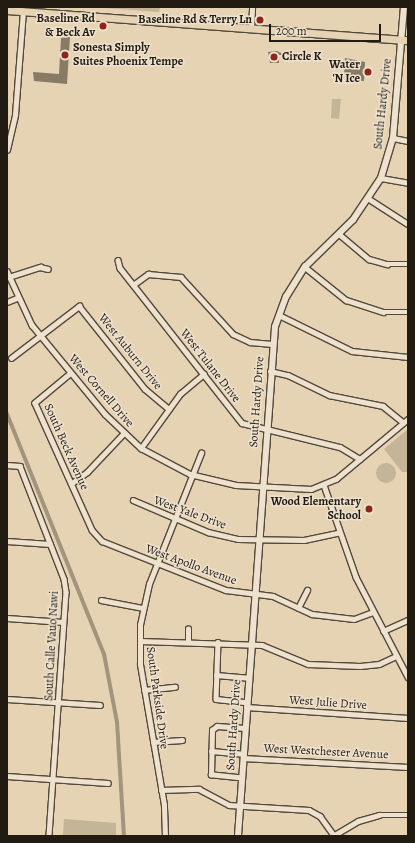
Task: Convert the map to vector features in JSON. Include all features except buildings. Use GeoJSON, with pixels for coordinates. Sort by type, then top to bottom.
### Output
{"type":"FeatureCollection","features":[{"type":"Feature","properties":{"kind":"main road"},"geometry":{"type":"LineString","coordinates":[[7,10],[404,40]]}},
{"type":"Feature","properties":{"kind":"street"},"geometry":{"type":"LineString","coordinates":[[251,28],[252,7]]}},
{"type":"Feature","properties":{"kind":"street","name":"South Hardy Drive"},"geometry":{"type":"LineString","coordinates":[[238,836],[257,541],[263,487],[272,344],[279,315],[305,267],[339,234],[370,199],[381,178],[393,138],[404,40],[404,7]]}},
{"type":"Feature","properties":{"kind":"street"},"geometry":{"type":"LineString","coordinates":[[7,150],[16,111],[23,11]]}},
{"type":"Feature","properties":{"kind":"street"},"geometry":{"type":"LineString","coordinates":[[393,138],[408,141]]}},
{"type":"Feature","properties":{"kind":"street"},"geometry":{"type":"LineString","coordinates":[[381,178],[408,183]]}},
{"type":"Feature","properties":{"kind":"street"},"geometry":{"type":"LineString","coordinates":[[370,199],[408,224]]}},
{"type":"Feature","properties":{"kind":"street"},"geometry":{"type":"LineString","coordinates":[[339,234],[369,259],[387,264],[408,264]]}},
{"type":"Feature","properties":{"kind":"street","name":"West Tulane Drive"},"geometry":{"type":"LineString","coordinates":[[118,260],[120,268],[242,423],[340,447],[360,459]]}},
{"type":"Feature","properties":{"kind":"street"},"geometry":{"type":"LineString","coordinates":[[9,277],[40,267],[48,268]]}},
{"type":"Feature","properties":{"kind":"street"},"geometry":{"type":"LineString","coordinates":[[305,267],[346,300],[384,312],[408,312]]}},
{"type":"Feature","properties":{"kind":"street"},"geometry":{"type":"LineString","coordinates":[[7,271],[17,298],[40,336],[11,358]]}},
{"type":"Feature","properties":{"kind":"street"},"geometry":{"type":"LineString","coordinates":[[133,285],[148,274],[181,277],[233,334],[250,342],[272,344]]}},
{"type":"Feature","properties":{"kind":"street"},"geometry":{"type":"LineString","coordinates":[[7,302],[17,298]]}},
{"type":"Feature","properties":{"kind":"street","name":"West Auburn Drive"},"geometry":{"type":"LineString","coordinates":[[40,336],[79,306],[145,389],[168,409]]}},
{"type":"Feature","properties":{"kind":"street"},"geometry":{"type":"LineString","coordinates":[[279,315],[352,351],[408,357]]}},
{"type":"Feature","properties":{"kind":"street","name":"West Cornell Drive"},"geometry":{"type":"LineString","coordinates":[[40,336],[124,433],[141,448],[190,474],[217,482],[299,490],[324,485],[360,459],[406,420]]}},
{"type":"Feature","properties":{"kind":"street"},"geometry":{"type":"LineString","coordinates":[[270,371],[288,375],[329,395],[383,406],[406,420]]}},
{"type":"Feature","properties":{"kind":"street","name":"South Beck Avenue"},"geometry":{"type":"LineString","coordinates":[[71,373],[35,403],[92,530],[102,541]]}},
{"type":"Feature","properties":{"kind":"street"},"geometry":{"type":"LineString","coordinates":[[141,448],[168,409],[204,374]]}},
{"type":"Feature","properties":{"kind":"street"},"geometry":{"type":"LineString","coordinates":[[72,483],[87,472],[124,433]]}},
{"type":"Feature","properties":{"kind":"street","name":"South Parkside Drive"},"geometry":{"type":"LineString","coordinates":[[165,836],[162,790],[144,690],[140,641],[143,608],[156,564],[173,518],[190,474],[201,453]]}},
{"type":"Feature","properties":{"kind":"street","name":"South Calle Vauo Nawi"},"geometry":{"type":"LineString","coordinates":[[7,465],[20,466],[64,579],[64,622],[49,836]]}},
{"type":"Feature","properties":{"kind":"street"},"geometry":{"type":"LineString","coordinates":[[324,485],[338,533],[373,612],[396,656],[408,675]]}},
{"type":"Feature","properties":{"kind":"street","name":"West Yale Drive"},"geometry":{"type":"LineString","coordinates":[[133,500],[173,518],[222,537],[257,541],[304,540],[338,533]]}},
{"type":"Feature","properties":{"kind":"street"},"geometry":{"type":"LineString","coordinates":[[7,541],[50,544]]}},
{"type":"Feature","properties":{"kind":"street","name":"West Apollo Avenue"},"geometry":{"type":"LineString","coordinates":[[102,541],[156,564],[226,590],[273,596],[298,608],[324,617],[354,619],[373,612]]}},
{"type":"Feature","properties":{"kind":"street"},"geometry":{"type":"LineString","coordinates":[[298,608],[307,590]]}},
{"type":"Feature","properties":{"kind":"street"},"geometry":{"type":"LineString","coordinates":[[101,600],[143,608]]}},
{"type":"Feature","properties":{"kind":"street"},"geometry":{"type":"LineString","coordinates":[[7,618],[64,622]]}},
{"type":"Feature","properties":{"kind":"street"},"geometry":{"type":"LineString","coordinates":[[383,631],[408,620]]}},
{"type":"Feature","properties":{"kind":"street"},"geometry":{"type":"LineString","coordinates":[[188,629],[188,640]]}},
{"type":"Feature","properties":{"kind":"street"},"geometry":{"type":"LineString","coordinates":[[140,641],[188,640],[250,644],[308,664],[360,666],[379,664],[396,656]]}},
{"type":"Feature","properties":{"kind":"street"},"geometry":{"type":"LineString","coordinates":[[218,642],[216,675],[248,678]]}},
{"type":"Feature","properties":{"kind":"street","name":"West Julie Drive"},"geometry":{"type":"LineString","coordinates":[[216,675],[216,699],[246,705],[408,718]]}},
{"type":"Feature","properties":{"kind":"street"},"geometry":{"type":"LineString","coordinates":[[144,690],[175,687]]}},
{"type":"Feature","properties":{"kind":"street"},"geometry":{"type":"LineString","coordinates":[[7,699],[100,705]]}},
{"type":"Feature","properties":{"kind":"street"},"geometry":{"type":"LineString","coordinates":[[242,778],[210,775],[211,751],[214,727],[245,728]]}},
{"type":"Feature","properties":{"kind":"street"},"geometry":{"type":"LineString","coordinates":[[153,742],[182,740]]}},
{"type":"Feature","properties":{"kind":"street","name":"West Westchester Avenue"},"geometry":{"type":"LineString","coordinates":[[211,751],[243,756],[408,767]]}},
{"type":"Feature","properties":{"kind":"street"},"geometry":{"type":"LineString","coordinates":[[7,776],[108,783]]}},
{"type":"Feature","properties":{"kind":"street"},"geometry":{"type":"LineString","coordinates":[[162,790],[199,789],[224,803],[240,806],[309,810],[320,816],[333,835],[372,817],[408,815]]}},
{"type":"Feature","properties":{"kind":"shaded area"},"geometry":{"type":"Polygon","coordinates":[[[91,7],[152,7],[160,8],[159,12],[91,7]]]}},
{"type":"Feature","properties":{"kind":"shaded area"},"geometry":{"type":"Polygon","coordinates":[[[332,99],[341,99],[339,119],[331,118],[332,99]]]}},
{"type":"Feature","properties":{"kind":"shaded area"},"geometry":{"type":"Polygon","coordinates":[[[408,429],[408,472],[402,472],[384,449],[408,429]]]}},
{"type":"Feature","properties":{"kind":"shaded area"},"geometry":{"type":"Polygon","coordinates":[[[386,463],[393,466],[396,473],[393,480],[386,483],[379,480],[376,473],[379,466],[386,463]]]}},
{"type":"Feature","properties":{"kind":"shaded area"},"geometry":{"type":"Polygon","coordinates":[[[64,819],[116,823],[116,836],[63,836],[64,819]]]}},
{"type":"Feature","properties":{"kind":"waterway"},"geometry":{"type":"LineString","coordinates":[[7,414],[104,654],[117,722],[124,836]]}},
{"type":"Feature","properties":{"kind":"place","name":"Baseline Rd & Terry Ln"},"geometry":{"type":"Point","coordinates":[260,20]}},
{"type":"Feature","properties":{"kind":"place","name":"Baseline Rd & Beck Av"},"geometry":{"type":"Point","coordinates":[103,26]}},
{"type":"Feature","properties":{"kind":"place","name":"Sonesta Simply Suites Phoenix Tempe"},"geometry":{"type":"Point","coordinates":[65,55]}},
{"type":"Feature","properties":{"kind":"place","name":"Circle K"},"geometry":{"type":"Point","coordinates":[274,57]}},
{"type":"Feature","properties":{"kind":"place","name":"Water 'N Ice"},"geometry":{"type":"Point","coordinates":[368,72]}},
{"type":"Feature","properties":{"kind":"place","name":"Wood Elementary School"},"geometry":{"type":"Point","coordinates":[369,509]}}]}
